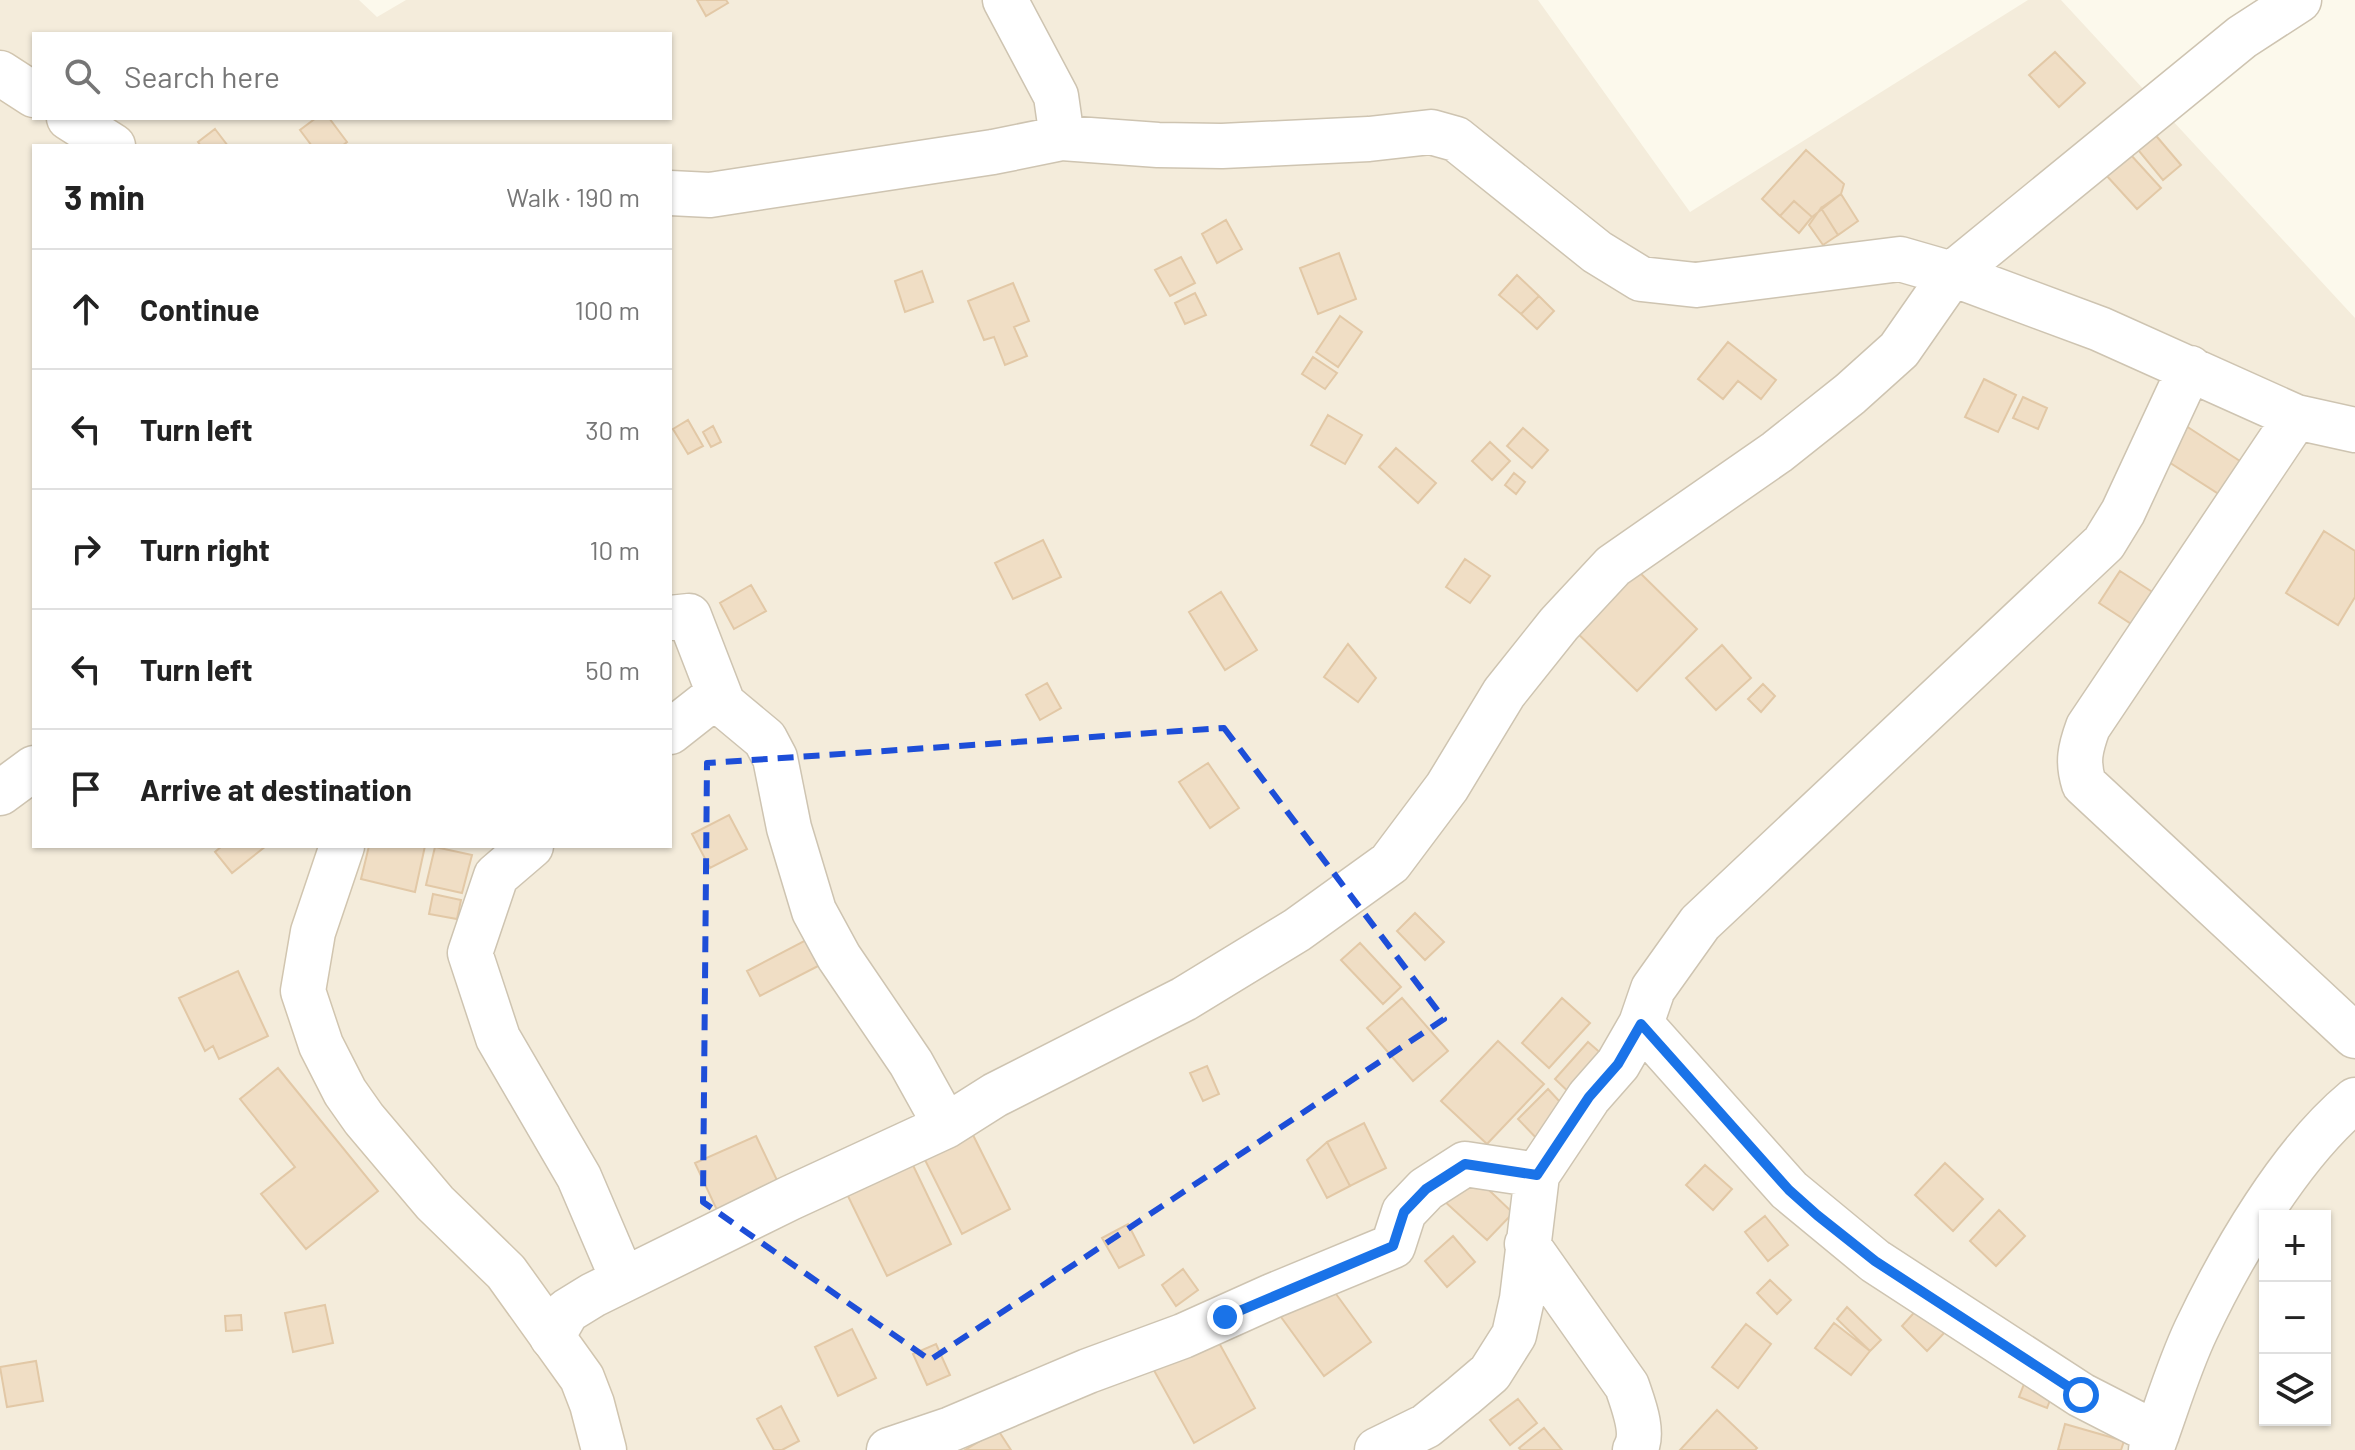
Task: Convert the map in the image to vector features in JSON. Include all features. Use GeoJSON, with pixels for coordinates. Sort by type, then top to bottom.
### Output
{"type":"FeatureCollection","features":[{"type":"Feature","properties":{"kind":"street"},"geometry":{"type":"LineString","coordinates":[[1005,0],[1056,96],[1062,138]]}},
{"type":"Feature","properties":{"kind":"street"},"geometry":{"type":"LineString","coordinates":[[552,1337],[567,1311],[623,1280],[946,1126],[995,1095],[1184,999],[1297,930],[1390,863],[1447,787],[1504,693],[1559,624],[1613,566],[1777,452],[1850,394],[1899,350],[1952,274],[2242,37],[2299,0]]}},
{"type":"Feature","properties":{"kind":"street"},"geometry":{"type":"LineString","coordinates":[[0,73],[32,94]]}},
{"type":"Feature","properties":{"kind":"street"},"geometry":{"type":"LineString","coordinates":[[72,120],[110,144]]}},
{"type":"Feature","properties":{"kind":"street"},"geometry":{"type":"LineString","coordinates":[[672,193],[725,193],[993,152],[1062,138],[1222,146],[1369,139],[1431,132],[1456,139],[1597,252],[1641,279],[1696,285],[1900,259],[1952,274],[2100,329],[2296,417],[2355,430]]}},
{"type":"Feature","properties":{"kind":"street"},"geometry":{"type":"LineString","coordinates":[[1377,1450],[1426,1426],[1490,1373],[1514,1335],[1522,1299],[1537,1175],[1589,1097],[1618,1064],[1641,1024],[1653,989],[1700,923],[2104,543],[2123,512],[2190,368]]}},
{"type":"Feature","properties":{"kind":"street"},"geometry":{"type":"LineString","coordinates":[[2296,417],[2088,727],[2078,765],[2084,784],[2355,1036]]}},
{"type":"Feature","properties":{"kind":"street"},"geometry":{"type":"LineString","coordinates":[[672,618],[689,616],[717,695],[723,704],[765,739],[775,758],[789,828],[814,911],[839,957],[911,1063],[946,1126]]}},
{"type":"Feature","properties":{"kind":"street"},"geometry":{"type":"LineString","coordinates":[[672,730],[717,695]]}},
{"type":"Feature","properties":{"kind":"street"},"geometry":{"type":"LineString","coordinates":[[0,793],[32,769]]}},
{"type":"Feature","properties":{"kind":"street"},"geometry":{"type":"LineString","coordinates":[[341,848],[313,932],[303,991],[321,1045],[345,1092],[364,1119],[435,1203],[506,1272],[582,1378],[604,1450]]}},
{"type":"Feature","properties":{"kind":"street"},"geometry":{"type":"LineString","coordinates":[[529,848],[496,876],[470,953],[498,1038],[579,1177],[623,1280]]}},
{"type":"Feature","properties":{"kind":"street"},"geometry":{"type":"LineString","coordinates":[[1641,1024],[1789,1190],[1875,1261],[2154,1442],[2195,1332],[2240,1250],[2294,1165],[2355,1100]]}},
{"type":"Feature","properties":{"kind":"street"},"geometry":{"type":"LineString","coordinates":[[889,1450],[951,1429],[1102,1365],[1183,1336],[1393,1246],[1404,1212],[1426,1189],[1465,1164],[1537,1175]]}},
{"type":"Feature","properties":{"kind":"street"},"geometry":{"type":"LineString","coordinates":[[1527,1244],[1627,1386],[1636,1411],[1639,1443],[1635,1450]]}},
{"type":"Feature","properties":{"kind":"highlighted area"},"geometry":{"type":"Polygon","coordinates":[[[1224,728],[1444,1019],[930,1360],[703,1202],[707,763],[1224,728]]]}},
{"type":"Feature","properties":{"kind":"shaded area"},"geometry":{"type":"Polygon","coordinates":[[[0,0],[359,0],[377,17],[406,0],[1538,0],[1690,212],[2028,0],[2061,0],[2355,318],[2355,1450],[0,1450],[0,0]]]}},
{"type":"Feature","properties":{"kind":"building"},"geometry":{"type":"Polygon","coordinates":[[[697,0],[726,0],[728,3],[706,16],[697,0]]]}},
{"type":"Feature","properties":{"kind":"building"},"geometry":{"type":"Polygon","coordinates":[[[2055,52],[2085,83],[2059,107],[2029,75],[2055,52]]]}},
{"type":"Feature","properties":{"kind":"building"},"geometry":{"type":"Polygon","coordinates":[[[313,120],[330,120],[347,142],[310,144],[300,130],[313,120]]]}},
{"type":"Feature","properties":{"kind":"building"},"geometry":{"type":"Polygon","coordinates":[[[215,129],[226,144],[200,144],[198,142],[215,129]]]}},
{"type":"Feature","properties":{"kind":"building"},"geometry":{"type":"Polygon","coordinates":[[[2152,131],[2181,165],[2163,180],[2134,145],[2152,131]]]}},
{"type":"Feature","properties":{"kind":"building"},"geometry":{"type":"Polygon","coordinates":[[[1806,150],[1844,184],[1841,194],[1812,217],[1794,201],[1780,216],[1762,199],[1806,150]]]}},
{"type":"Feature","properties":{"kind":"building"},"geometry":{"type":"Polygon","coordinates":[[[2130,154],[2161,188],[2137,209],[2106,175],[2130,154]]]}},
{"type":"Feature","properties":{"kind":"building"},"geometry":{"type":"Polygon","coordinates":[[[1841,194],[1858,221],[1838,235],[1821,208],[1841,194]]]}},
{"type":"Feature","properties":{"kind":"building"},"geometry":{"type":"Polygon","coordinates":[[[1794,201],[1812,217],[1799,233],[1780,216],[1794,201]]]}},
{"type":"Feature","properties":{"kind":"building"},"geometry":{"type":"Polygon","coordinates":[[[1821,208],[1838,235],[1823,245],[1809,225],[1821,208]]]}},
{"type":"Feature","properties":{"kind":"building"},"geometry":{"type":"Polygon","coordinates":[[[1226,220],[1242,249],[1217,263],[1202,234],[1226,220]]]}},
{"type":"Feature","properties":{"kind":"building"},"geometry":{"type":"Polygon","coordinates":[[[1339,253],[1356,299],[1318,314],[1300,268],[1339,253]]]}},
{"type":"Feature","properties":{"kind":"building"},"geometry":{"type":"Polygon","coordinates":[[[1181,257],[1195,283],[1170,296],[1155,270],[1181,257]]]}},
{"type":"Feature","properties":{"kind":"building"},"geometry":{"type":"Polygon","coordinates":[[[922,271],[933,302],[905,312],[895,281],[922,271]]]}},
{"type":"Feature","properties":{"kind":"building"},"geometry":{"type":"Polygon","coordinates":[[[1517,275],[1539,296],[1521,314],[1499,295],[1517,275]]]}},
{"type":"Feature","properties":{"kind":"building"},"geometry":{"type":"Polygon","coordinates":[[[1013,283],[1029,321],[1014,327],[1027,356],[1005,365],[994,337],[984,340],[968,301],[1013,283]]]}},
{"type":"Feature","properties":{"kind":"building"},"geometry":{"type":"Polygon","coordinates":[[[1195,293],[1206,315],[1185,324],[1175,303],[1195,293]]]}},
{"type":"Feature","properties":{"kind":"building"},"geometry":{"type":"Polygon","coordinates":[[[1539,296],[1554,311],[1537,329],[1521,314],[1539,296]]]}},
{"type":"Feature","properties":{"kind":"building"},"geometry":{"type":"Polygon","coordinates":[[[1340,316],[1362,332],[1338,367],[1316,352],[1340,316]]]}},
{"type":"Feature","properties":{"kind":"building"},"geometry":{"type":"Polygon","coordinates":[[[1728,342],[1776,380],[1761,399],[1738,381],[1723,399],[1698,379],[1728,342]]]}},
{"type":"Feature","properties":{"kind":"building"},"geometry":{"type":"Polygon","coordinates":[[[1313,357],[1337,373],[1325,389],[1302,374],[1313,357]]]}},
{"type":"Feature","properties":{"kind":"building"},"geometry":{"type":"Polygon","coordinates":[[[1984,379],[2016,395],[1998,432],[1965,417],[1984,379]]]}},
{"type":"Feature","properties":{"kind":"building"},"geometry":{"type":"Polygon","coordinates":[[[2023,397],[2047,408],[2038,429],[2013,418],[2023,397]]]}},
{"type":"Feature","properties":{"kind":"building"},"geometry":{"type":"Polygon","coordinates":[[[1328,415],[1362,435],[1345,464],[1311,445],[1328,415]]]}},
{"type":"Feature","properties":{"kind":"building"},"geometry":{"type":"Polygon","coordinates":[[[688,420],[703,446],[688,454],[673,429],[688,420]]]}},
{"type":"Feature","properties":{"kind":"building"},"geometry":{"type":"Polygon","coordinates":[[[2183,424],[2246,465],[2225,498],[2161,457],[2183,424]]]}},
{"type":"Feature","properties":{"kind":"building"},"geometry":{"type":"Polygon","coordinates":[[[713,426],[721,442],[711,447],[703,432],[713,426]]]}},
{"type":"Feature","properties":{"kind":"building"},"geometry":{"type":"Polygon","coordinates":[[[1523,428],[1548,450],[1532,468],[1507,446],[1523,428]]]}},
{"type":"Feature","properties":{"kind":"building"},"geometry":{"type":"Polygon","coordinates":[[[1490,442],[1510,461],[1492,480],[1472,461],[1490,442]]]}},
{"type":"Feature","properties":{"kind":"building"},"geometry":{"type":"Polygon","coordinates":[[[1396,448],[1436,483],[1418,503],[1379,467],[1396,448]]]}},
{"type":"Feature","properties":{"kind":"building"},"geometry":{"type":"Polygon","coordinates":[[[1514,473],[1525,482],[1516,494],[1505,485],[1514,473]]]}},
{"type":"Feature","properties":{"kind":"building"},"geometry":{"type":"Polygon","coordinates":[[[2324,531],[2355,551],[2355,597],[2338,625],[2286,593],[2324,531]]]}},
{"type":"Feature","properties":{"kind":"building"},"geometry":{"type":"Polygon","coordinates":[[[1043,540],[1061,577],[1013,599],[995,563],[1043,540]]]}},
{"type":"Feature","properties":{"kind":"building"},"geometry":{"type":"Polygon","coordinates":[[[1465,559],[1490,576],[1470,603],[1446,587],[1465,559]]]}},
{"type":"Feature","properties":{"kind":"building"},"geometry":{"type":"Polygon","coordinates":[[[1630,563],[1697,629],[1637,691],[1570,626],[1630,563]]]}},
{"type":"Feature","properties":{"kind":"building"},"geometry":{"type":"Polygon","coordinates":[[[2120,571],[2157,595],[2136,627],[2099,603],[2120,571]]]}},
{"type":"Feature","properties":{"kind":"building"},"geometry":{"type":"Polygon","coordinates":[[[751,585],[766,611],[734,629],[720,603],[751,585]]]}},
{"type":"Feature","properties":{"kind":"building"},"geometry":{"type":"Polygon","coordinates":[[[1221,592],[1257,650],[1225,670],[1189,612],[1221,592]]]}},
{"type":"Feature","properties":{"kind":"building"},"geometry":{"type":"Polygon","coordinates":[[[1348,644],[1376,678],[1358,702],[1324,677],[1348,644]]]}},
{"type":"Feature","properties":{"kind":"building"},"geometry":{"type":"Polygon","coordinates":[[[1722,645],[1751,678],[1716,710],[1686,678],[1722,645]]]}},
{"type":"Feature","properties":{"kind":"building"},"geometry":{"type":"Polygon","coordinates":[[[1047,683],[1061,708],[1040,720],[1026,695],[1047,683]]]}},
{"type":"Feature","properties":{"kind":"building"},"geometry":{"type":"Polygon","coordinates":[[[1763,684],[1775,696],[1761,712],[1748,699],[1763,684]]]}},
{"type":"Feature","properties":{"kind":"building"},"geometry":{"type":"Polygon","coordinates":[[[1208,763],[1239,808],[1210,828],[1179,782],[1208,763]]]}},
{"type":"Feature","properties":{"kind":"building"},"geometry":{"type":"Polygon","coordinates":[[[729,815],[747,849],[710,868],[692,834],[729,815]]]}},
{"type":"Feature","properties":{"kind":"building"},"geometry":{"type":"Polygon","coordinates":[[[220,848],[263,848],[232,873],[215,852],[220,848]]]}},
{"type":"Feature","properties":{"kind":"building"},"geometry":{"type":"Polygon","coordinates":[[[369,848],[425,848],[415,892],[361,879],[369,848]]]}},
{"type":"Feature","properties":{"kind":"building"},"geometry":{"type":"Polygon","coordinates":[[[435,848],[472,855],[462,893],[426,885],[435,848]]]}},
{"type":"Feature","properties":{"kind":"building"},"geometry":{"type":"Polygon","coordinates":[[[433,894],[461,900],[457,919],[429,914],[433,894]]]}},
{"type":"Feature","properties":{"kind":"building"},"geometry":{"type":"Polygon","coordinates":[[[1415,913],[1444,942],[1425,960],[1397,931],[1415,913]]]}},
{"type":"Feature","properties":{"kind":"building"},"geometry":{"type":"Polygon","coordinates":[[[808,939],[822,964],[760,996],[747,971],[808,939]]]}},
{"type":"Feature","properties":{"kind":"building"},"geometry":{"type":"Polygon","coordinates":[[[1360,943],[1401,987],[1383,1004],[1341,960],[1360,943]]]}},
{"type":"Feature","properties":{"kind":"building"},"geometry":{"type":"Polygon","coordinates":[[[238,971],[268,1036],[219,1059],[213,1046],[205,1051],[179,998],[238,971]]]}},
{"type":"Feature","properties":{"kind":"building"},"geometry":{"type":"Polygon","coordinates":[[[1402,998],[1448,1051],[1413,1081],[1367,1028],[1402,998]]]}},
{"type":"Feature","properties":{"kind":"building"},"geometry":{"type":"Polygon","coordinates":[[[1562,998],[1590,1023],[1549,1068],[1522,1043],[1562,998]]]}},
{"type":"Feature","properties":{"kind":"building"},"geometry":{"type":"Polygon","coordinates":[[[1498,1041],[1544,1084],[1487,1144],[1441,1101],[1498,1041]]]}},
{"type":"Feature","properties":{"kind":"building"},"geometry":{"type":"Polygon","coordinates":[[[1588,1042],[1611,1062],[1577,1100],[1555,1079],[1588,1042]]]}},
{"type":"Feature","properties":{"kind":"building"},"geometry":{"type":"Polygon","coordinates":[[[1207,1066],[1219,1094],[1203,1101],[1190,1073],[1207,1066]]]}},
{"type":"Feature","properties":{"kind":"building"},"geometry":{"type":"Polygon","coordinates":[[[278,1068],[378,1191],[306,1249],[261,1194],[295,1167],[240,1099],[278,1068]]]}},
{"type":"Feature","properties":{"kind":"building"},"geometry":{"type":"Polygon","coordinates":[[[1548,1089],[1572,1115],[1542,1144],[1518,1119],[1548,1089]]]}},
{"type":"Feature","properties":{"kind":"building"},"geometry":{"type":"Polygon","coordinates":[[[1364,1123],[1386,1168],[1350,1186],[1327,1142],[1364,1123]]]}},
{"type":"Feature","properties":{"kind":"building"},"geometry":{"type":"Polygon","coordinates":[[[971,1131],[1010,1209],[962,1234],[922,1154],[971,1131]]]}},
{"type":"Feature","properties":{"kind":"building"},"geometry":{"type":"Polygon","coordinates":[[[756,1136],[784,1195],[723,1223],[695,1163],[756,1136]]]}},
{"type":"Feature","properties":{"kind":"building"},"geometry":{"type":"Polygon","coordinates":[[[1327,1142],[1350,1186],[1327,1198],[1307,1160],[1327,1142]]]}},
{"type":"Feature","properties":{"kind":"building"},"geometry":{"type":"Polygon","coordinates":[[[909,1157],[951,1244],[887,1276],[844,1188],[909,1157]]]}},
{"type":"Feature","properties":{"kind":"building"},"geometry":{"type":"Polygon","coordinates":[[[1945,1163],[1983,1199],[1953,1231],[1915,1195],[1945,1163]]]}},
{"type":"Feature","properties":{"kind":"building"},"geometry":{"type":"Polygon","coordinates":[[[1705,1165],[1732,1189],[1713,1210],[1686,1185],[1705,1165]]]}},
{"type":"Feature","properties":{"kind":"building"},"geometry":{"type":"Polygon","coordinates":[[[1470,1172],[1513,1213],[1487,1240],[1443,1200],[1470,1172]]]}},
{"type":"Feature","properties":{"kind":"building"},"geometry":{"type":"Polygon","coordinates":[[[1999,1210],[2025,1236],[1996,1266],[1970,1241],[1999,1210]]]}},
{"type":"Feature","properties":{"kind":"building"},"geometry":{"type":"Polygon","coordinates":[[[1765,1216],[1788,1245],[1768,1261],[1745,1232],[1765,1216]]]}},
{"type":"Feature","properties":{"kind":"building"},"geometry":{"type":"Polygon","coordinates":[[[1128,1224],[1144,1255],[1119,1268],[1102,1238],[1128,1224]]]}},
{"type":"Feature","properties":{"kind":"building"},"geometry":{"type":"Polygon","coordinates":[[[1453,1236],[1475,1262],[1447,1287],[1425,1261],[1453,1236]]]}},
{"type":"Feature","properties":{"kind":"building"},"geometry":{"type":"Polygon","coordinates":[[[1183,1269],[1198,1290],[1176,1306],[1162,1285],[1183,1269]]]}},
{"type":"Feature","properties":{"kind":"building"},"geometry":{"type":"Polygon","coordinates":[[[1770,1280],[1791,1300],[1777,1314],[1757,1293],[1770,1280]]]}},
{"type":"Feature","properties":{"kind":"building"},"geometry":{"type":"Polygon","coordinates":[[[1328,1283],[1371,1342],[1324,1376],[1281,1317],[1328,1283]]]}},
{"type":"Feature","properties":{"kind":"building"},"geometry":{"type":"Polygon","coordinates":[[[325,1305],[333,1343],[293,1352],[285,1313],[325,1305]]]}},
{"type":"Feature","properties":{"kind":"building"},"geometry":{"type":"Polygon","coordinates":[[[1921,1305],[1947,1330],[1927,1351],[1902,1326],[1921,1305]]]}},
{"type":"Feature","properties":{"kind":"building"},"geometry":{"type":"Polygon","coordinates":[[[1847,1307],[1881,1340],[1870,1351],[1837,1319],[1847,1307]]]}},
{"type":"Feature","properties":{"kind":"building"},"geometry":{"type":"Polygon","coordinates":[[[241,1315],[242,1330],[226,1331],[225,1316],[241,1315]]]}},
{"type":"Feature","properties":{"kind":"building"},"geometry":{"type":"Polygon","coordinates":[[[1834,1323],[1870,1351],[1851,1375],[1815,1348],[1834,1323]]]}},
{"type":"Feature","properties":{"kind":"building"},"geometry":{"type":"Polygon","coordinates":[[[1746,1324],[1771,1344],[1738,1388],[1712,1367],[1746,1324]]]}},
{"type":"Feature","properties":{"kind":"building"},"geometry":{"type":"Polygon","coordinates":[[[852,1329],[876,1378],[838,1396],[815,1347],[852,1329]]]}},
{"type":"Feature","properties":{"kind":"building"},"geometry":{"type":"Polygon","coordinates":[[[1213,1332],[1255,1408],[1194,1443],[1151,1365],[1213,1332]]]}},
{"type":"Feature","properties":{"kind":"building"},"geometry":{"type":"Polygon","coordinates":[[[936,1344],[950,1375],[927,1385],[913,1354],[936,1344]]]}},
{"type":"Feature","properties":{"kind":"building"},"geometry":{"type":"Polygon","coordinates":[[[36,1361],[43,1401],[7,1407],[0,1367],[36,1361]]]}},
{"type":"Feature","properties":{"kind":"building"},"geometry":{"type":"Polygon","coordinates":[[[2026,1379],[2054,1390],[2047,1408],[2019,1397],[2026,1379]]]}},
{"type":"Feature","properties":{"kind":"building"},"geometry":{"type":"Polygon","coordinates":[[[1518,1399],[1537,1423],[1510,1445],[1490,1420],[1518,1399]]]}},
{"type":"Feature","properties":{"kind":"building"},"geometry":{"type":"Polygon","coordinates":[[[781,1406],[799,1441],[782,1450],[774,1450],[757,1419],[781,1406]]]}},
{"type":"Feature","properties":{"kind":"building"},"geometry":{"type":"Polygon","coordinates":[[[1717,1410],[1757,1448],[1755,1450],[1680,1450],[1717,1410]]]}},
{"type":"Feature","properties":{"kind":"building"},"geometry":{"type":"Polygon","coordinates":[[[2065,1424],[2124,1441],[2121,1450],[2058,1450],[2065,1424]]]}},
{"type":"Feature","properties":{"kind":"building"},"geometry":{"type":"Polygon","coordinates":[[[1544,1428],[1562,1450],[1519,1448],[1544,1428]]]}},
{"type":"Feature","properties":{"kind":"building"},"geometry":{"type":"Polygon","coordinates":[[[998,1430],[1011,1450],[965,1450],[998,1430]]]}},
{"type":"Feature","properties":{"kind":"route"},"geometry":{"type":"LineString","coordinates":[[1225,1317],[1393,1246],[1404,1212],[1426,1189],[1465,1164],[1537,1175],[1589,1097],[1618,1064],[1641,1024],[1789,1190],[1817,1215],[1875,1261],[2081,1395]]}}]}
